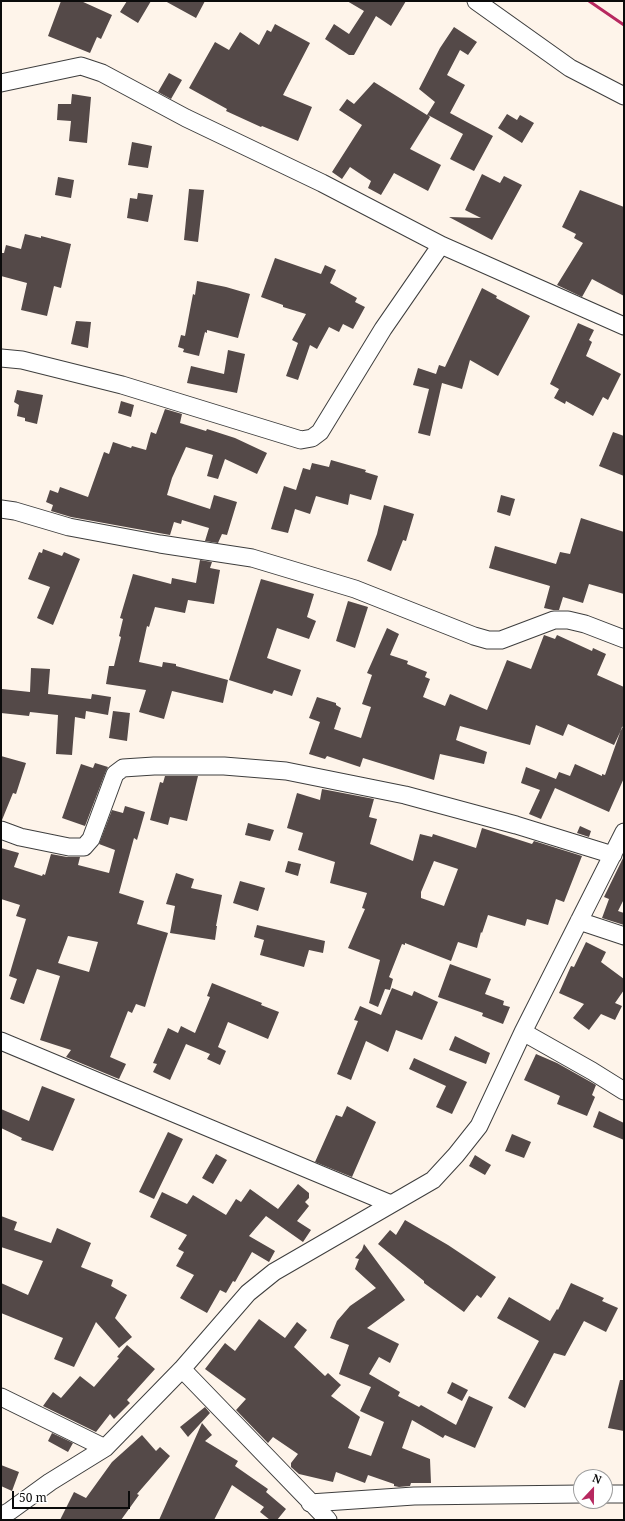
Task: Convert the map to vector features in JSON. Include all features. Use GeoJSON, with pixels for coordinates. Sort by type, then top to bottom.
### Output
{"type":"FeatureCollection","features":[{"type":"Feature","properties":{"kind":"street"},"geometry":{"type":"LineString","coordinates":[[476,1],[570,68],[624,96]]}},
{"type":"Feature","properties":{"kind":"street"},"geometry":{"type":"LineString","coordinates":[[1,83],[80,66],[96,70],[186,118],[322,183],[441,245],[624,326]]}},
{"type":"Feature","properties":{"kind":"street"},"geometry":{"type":"LineString","coordinates":[[1,358],[22,360],[122,386],[301,440],[312,438],[320,432],[383,329],[441,245]]}},
{"type":"Feature","properties":{"kind":"street"},"geometry":{"type":"LineString","coordinates":[[1,509],[15,511],[69,527],[160,544],[252,558],[355,589],[474,636],[488,640],[501,640],[554,620],[568,620],[585,624],[624,639]]}},
{"type":"Feature","properties":{"kind":"street"},"geometry":{"type":"LineString","coordinates":[[1,830],[20,836],[69,847],[84,847],[91,839],[115,774],[123,768],[154,766],[224,766],[286,771],[405,795],[516,825],[613,855]]}},
{"type":"Feature","properties":{"kind":"street"},"geometry":{"type":"LineString","coordinates":[[1,1516],[10,1512],[50,1482],[105,1448],[182,1370],[248,1293],[274,1272],[433,1180],[456,1155],[479,1126],[523,1032],[624,832]]}},
{"type":"Feature","properties":{"kind":"street"},"geometry":{"type":"LineString","coordinates":[[579,921],[624,936]]}},
{"type":"Feature","properties":{"kind":"street"},"geometry":{"type":"LineString","coordinates":[[523,1032],[624,1091]]}},
{"type":"Feature","properties":{"kind":"street"},"geometry":{"type":"LineString","coordinates":[[1,1041],[391,1204]]}},
{"type":"Feature","properties":{"kind":"street"},"geometry":{"type":"LineString","coordinates":[[182,1370],[328,1520]]}},
{"type":"Feature","properties":{"kind":"street"},"geometry":{"type":"LineString","coordinates":[[1,1397],[105,1448]]}},
{"type":"Feature","properties":{"kind":"street"},"geometry":{"type":"LineString","coordinates":[[310,1503],[414,1496],[573,1494]]}},
{"type":"Feature","properties":{"kind":"street"},"geometry":{"type":"LineString","coordinates":[[613,1494],[624,1494]]}},
{"type":"Feature","properties":{"kind":"building"},"geometry":{"type":"Polygon","coordinates":[[[61,1],[81,1],[112,15],[101,39],[97,37],[90,53],[48,36],[61,1]]]}},
{"type":"Feature","properties":{"kind":"building"},"geometry":{"type":"Polygon","coordinates":[[[127,1],[151,1],[138,23],[120,12],[127,1]]]}},
{"type":"Feature","properties":{"kind":"building"},"geometry":{"type":"Polygon","coordinates":[[[165,1],[205,1],[196,18],[165,1]]]}},
{"type":"Feature","properties":{"kind":"building"},"geometry":{"type":"Polygon","coordinates":[[[347,1],[406,1],[391,26],[376,16],[354,55],[349,55],[325,39],[334,24],[349,34],[364,11],[347,1]]]}},
{"type":"Feature","properties":{"kind":"building"},"geometry":{"type":"Polygon","coordinates":[[[275,24],[310,43],[283,95],[312,107],[298,141],[262,126],[261,127],[226,111],[227,109],[189,88],[215,42],[229,50],[240,32],[259,45],[267,30],[271,32],[275,24]]]}},
{"type":"Feature","properties":{"kind":"building"},"geometry":{"type":"Polygon","coordinates":[[[454,27],[477,42],[468,55],[460,50],[447,75],[465,85],[450,113],[493,136],[474,171],[450,159],[463,134],[428,115],[430,117],[410,149],[441,165],[428,191],[394,173],[381,195],[368,188],[371,181],[350,167],[342,179],[332,172],[362,125],[339,110],[347,99],[354,104],[374,82],[427,115],[435,102],[419,89],[440,48],[454,27]]]}},
{"type":"Feature","properties":{"kind":"building"},"geometry":{"type":"Polygon","coordinates":[[[169,73],[182,80],[171,99],[158,92],[169,73]]]}},
{"type":"Feature","properties":{"kind":"building"},"geometry":{"type":"Polygon","coordinates":[[[72,94],[91,97],[87,143],[69,141],[71,121],[57,120],[58,104],[71,104],[72,94]]]}},
{"type":"Feature","properties":{"kind":"building"},"geometry":{"type":"Polygon","coordinates":[[[507,114],[517,120],[520,115],[534,123],[522,143],[498,128],[507,114]]]}},
{"type":"Feature","properties":{"kind":"building"},"geometry":{"type":"Polygon","coordinates":[[[132,142],[152,146],[148,168],[128,165],[132,142]]]}},
{"type":"Feature","properties":{"kind":"building"},"geometry":{"type":"Polygon","coordinates":[[[482,174],[500,183],[504,176],[522,185],[492,240],[449,217],[481,218],[465,210],[482,174]]]}},
{"type":"Feature","properties":{"kind":"building"},"geometry":{"type":"Polygon","coordinates":[[[58,177],[74,180],[71,198],[55,195],[58,177]]]}},
{"type":"Feature","properties":{"kind":"building"},"geometry":{"type":"Polygon","coordinates":[[[189,189],[204,190],[198,242],[184,240],[189,189]]]}},
{"type":"Feature","properties":{"kind":"building"},"geometry":{"type":"Polygon","coordinates":[[[580,190],[624,207],[624,296],[592,279],[582,297],[557,285],[583,243],[574,238],[576,234],[562,227],[580,190]]]}},
{"type":"Feature","properties":{"kind":"building"},"geometry":{"type":"Polygon","coordinates":[[[138,193],[153,195],[148,222],[127,218],[130,198],[137,199],[138,193]]]}},
{"type":"Feature","properties":{"kind":"building"},"geometry":{"type":"Polygon","coordinates":[[[25,234],[41,238],[41,236],[71,244],[61,288],[54,286],[47,316],[21,310],[27,283],[1,276],[1,253],[4,253],[6,245],[21,249],[25,234]]]}},
{"type":"Feature","properties":{"kind":"building"},"geometry":{"type":"Polygon","coordinates":[[[275,258],[321,274],[325,265],[336,270],[330,283],[357,298],[355,302],[365,307],[353,329],[343,324],[339,332],[329,327],[317,349],[310,345],[298,380],[286,376],[298,343],[292,340],[306,314],[283,307],[283,305],[261,297],[275,258]]]}},
{"type":"Feature","properties":{"kind":"building"},"geometry":{"type":"Polygon","coordinates":[[[197,281],[250,294],[238,338],[207,330],[207,333],[205,332],[199,356],[183,352],[184,349],[178,347],[181,335],[185,336],[197,281]]]}},
{"type":"Feature","properties":{"kind":"building"},"geometry":{"type":"Polygon","coordinates":[[[482,288],[497,296],[496,298],[530,316],[498,376],[470,360],[462,389],[442,383],[430,436],[418,433],[429,389],[413,385],[418,368],[436,374],[439,365],[445,367],[482,288]]]}},
{"type":"Feature","properties":{"kind":"building"},"geometry":{"type":"Polygon","coordinates":[[[76,321],[91,322],[88,348],[71,344],[76,321]]]}},
{"type":"Feature","properties":{"kind":"building"},"geometry":{"type":"Polygon","coordinates":[[[578,323],[594,330],[589,340],[592,342],[586,356],[621,374],[608,400],[603,397],[593,416],[566,401],[565,404],[554,398],[559,389],[550,384],[578,323]]]}},
{"type":"Feature","properties":{"kind":"building"},"geometry":{"type":"Polygon","coordinates":[[[228,350],[245,354],[237,393],[187,383],[191,366],[224,374],[228,350]]]}},
{"type":"Feature","properties":{"kind":"building"},"geometry":{"type":"Polygon","coordinates":[[[17,390],[43,395],[37,424],[25,421],[25,418],[17,416],[19,405],[14,402],[17,390]]]}},
{"type":"Feature","properties":{"kind":"building"},"geometry":{"type":"Polygon","coordinates":[[[121,401],[134,405],[131,417],[118,413],[121,401]]]}},
{"type":"Feature","properties":{"kind":"building"},"geometry":{"type":"Polygon","coordinates":[[[165,409],[182,414],[180,423],[206,431],[207,429],[235,438],[267,453],[257,474],[225,459],[218,479],[207,476],[213,455],[186,447],[172,478],[167,495],[210,509],[214,495],[237,502],[227,535],[222,534],[218,543],[205,541],[209,528],[182,520],[181,524],[174,522],[170,535],[71,517],[51,511],[53,505],[46,502],[50,490],[58,493],[60,487],[88,497],[104,452],[109,454],[113,442],[131,448],[132,446],[146,450],[151,432],[156,434],[165,409]]]}},
{"type":"Feature","properties":{"kind":"building"},"geometry":{"type":"Polygon","coordinates":[[[613,432],[624,436],[624,476],[599,466],[613,432]]]}},
{"type":"Feature","properties":{"kind":"building"},"geometry":{"type":"Polygon","coordinates":[[[331,460],[366,470],[365,472],[378,476],[371,500],[350,494],[348,505],[316,496],[310,514],[295,509],[288,533],[271,529],[284,486],[296,490],[303,468],[310,470],[312,463],[329,467],[331,460]]]}},
{"type":"Feature","properties":{"kind":"building"},"geometry":{"type":"Polygon","coordinates":[[[501,495],[515,499],[510,516],[497,512],[501,495]]]}},
{"type":"Feature","properties":{"kind":"building"},"geometry":{"type":"Polygon","coordinates":[[[384,505],[414,514],[406,541],[403,540],[391,571],[367,561],[377,534],[384,505]]]}},
{"type":"Feature","properties":{"kind":"building"},"geometry":{"type":"Polygon","coordinates":[[[581,518],[624,532],[624,594],[589,584],[583,603],[563,597],[559,610],[553,610],[544,608],[550,586],[489,568],[495,546],[556,564],[560,552],[570,554],[581,518]]]}},
{"type":"Feature","properties":{"kind":"building"},"geometry":{"type":"Polygon","coordinates":[[[43,549],[62,556],[64,552],[80,559],[53,625],[37,618],[50,587],[28,579],[39,552],[42,553],[43,549]]]}},
{"type":"Feature","properties":{"kind":"building"},"geometry":{"type":"Polygon","coordinates":[[[200,560],[212,562],[210,568],[220,570],[214,604],[188,600],[185,613],[155,607],[149,627],[147,626],[139,662],[162,667],[163,662],[176,664],[176,666],[228,680],[223,703],[172,691],[164,719],[139,712],[146,690],[106,684],[109,666],[114,666],[121,637],[119,636],[123,619],[120,618],[133,574],[171,584],[172,578],[196,583],[200,560]]]}},
{"type":"Feature","properties":{"kind":"building"},"geometry":{"type":"Polygon","coordinates":[[[261,579],[314,594],[307,617],[316,621],[309,639],[277,628],[267,658],[301,670],[292,696],[274,690],[272,694],[229,680],[261,579]]]}},
{"type":"Feature","properties":{"kind":"building"},"geometry":{"type":"Polygon","coordinates":[[[348,601],[368,607],[355,648],[336,641],[348,601]]]}},
{"type":"Feature","properties":{"kind":"building"},"geometry":{"type":"Polygon","coordinates":[[[387,628],[399,634],[390,655],[408,661],[407,664],[427,672],[425,677],[430,679],[423,697],[445,706],[450,694],[487,710],[507,660],[531,669],[544,635],[555,639],[557,635],[592,651],[593,648],[606,654],[597,675],[624,687],[624,724],[614,745],[568,724],[563,736],[536,725],[530,745],[460,726],[456,740],[487,752],[484,764],[440,754],[434,780],[363,758],[360,767],[327,756],[325,759],[309,754],[320,722],[309,718],[317,697],[336,703],[336,705],[341,708],[334,729],[361,738],[371,707],[362,704],[372,675],[367,673],[387,628]]]}},
{"type":"Feature","properties":{"kind":"building"},"geometry":{"type":"Polygon","coordinates":[[[31,668],[50,669],[48,694],[91,699],[92,694],[111,697],[108,715],[86,711],[85,719],[75,717],[72,755],[56,754],[58,715],[30,712],[29,716],[1,713],[2,689],[30,692],[31,668]]]}},
{"type":"Feature","properties":{"kind":"building"},"geometry":{"type":"Polygon","coordinates":[[[113,711],[130,713],[127,741],[109,738],[113,711]]]}},
{"type":"Feature","properties":{"kind":"building"},"geometry":{"type":"Polygon","coordinates":[[[622,727],[624,728],[624,778],[609,812],[555,788],[541,819],[529,814],[540,790],[521,783],[526,767],[556,779],[559,772],[570,776],[575,764],[602,776],[602,774],[605,775],[622,727]]]}},
{"type":"Feature","properties":{"kind":"building"},"geometry":{"type":"Polygon","coordinates":[[[1,756],[26,763],[16,794],[13,793],[2,820],[1,820],[1,756]]]}},
{"type":"Feature","properties":{"kind":"building"},"geometry":{"type":"Polygon","coordinates":[[[95,763],[108,767],[85,826],[62,818],[81,764],[93,768],[95,763]]]}},
{"type":"Feature","properties":{"kind":"building"},"geometry":{"type":"Polygon","coordinates":[[[165,776],[198,776],[187,821],[170,817],[168,825],[150,820],[160,782],[163,783],[165,776]]]}},
{"type":"Feature","properties":{"kind":"building"},"geometry":{"type":"Polygon","coordinates":[[[322,789],[374,799],[369,817],[377,819],[370,844],[413,861],[420,834],[432,837],[433,834],[476,848],[482,828],[532,844],[534,841],[582,856],[564,902],[556,899],[548,925],[527,919],[525,926],[488,915],[482,933],[481,932],[477,948],[458,942],[451,961],[405,943],[405,945],[402,944],[389,977],[393,979],[390,990],[385,989],[378,1007],[369,1003],[380,960],[348,948],[365,909],[362,908],[367,893],[330,883],[335,862],[298,850],[303,833],[287,828],[297,793],[320,800],[322,789]],[[434,861],[421,892],[421,898],[444,906],[458,869],[434,861]]]}},
{"type":"Feature","properties":{"kind":"building"},"geometry":{"type":"Polygon","coordinates":[[[125,806],[145,812],[137,840],[134,838],[119,893],[144,901],[137,924],[168,933],[145,1007],[136,1004],[132,1013],[128,1011],[110,1057],[126,1064],[119,1079],[66,1057],[71,1050],[40,1040],[60,976],[37,969],[24,1004],[10,999],[17,979],[9,976],[26,919],[16,916],[20,905],[1,899],[1,848],[19,853],[14,867],[42,876],[43,874],[45,875],[51,854],[67,857],[80,857],[78,865],[109,873],[115,850],[99,844],[112,810],[123,813],[125,806]],[[68,936],[58,963],[89,972],[98,942],[68,936]]]}},
{"type":"Feature","properties":{"kind":"building"},"geometry":{"type":"Polygon","coordinates":[[[248,823],[274,830],[270,841],[245,835],[248,823]]]}},
{"type":"Feature","properties":{"kind":"building"},"geometry":{"type":"Polygon","coordinates":[[[580,826],[591,831],[589,837],[577,833],[580,826]]]}},
{"type":"Feature","properties":{"kind":"building"},"geometry":{"type":"Polygon","coordinates":[[[624,856],[624,899],[618,911],[624,913],[624,925],[602,918],[609,899],[604,897],[624,856]]]}},
{"type":"Feature","properties":{"kind":"building"},"geometry":{"type":"Polygon","coordinates":[[[288,861],[301,864],[298,876],[285,872],[288,861]]]}},
{"type":"Feature","properties":{"kind":"building"},"geometry":{"type":"Polygon","coordinates":[[[176,873],[194,879],[191,888],[222,895],[215,940],[170,933],[175,906],[166,904],[176,873]]]}},
{"type":"Feature","properties":{"kind":"building"},"geometry":{"type":"Polygon","coordinates":[[[240,881],[265,888],[258,911],[233,903],[240,881]]]}},
{"type":"Feature","properties":{"kind":"building"},"geometry":{"type":"Polygon","coordinates":[[[257,925],[325,941],[323,953],[309,950],[304,967],[260,955],[264,940],[254,937],[257,925]]]}},
{"type":"Feature","properties":{"kind":"building"},"geometry":{"type":"Polygon","coordinates":[[[586,942],[606,952],[601,962],[624,979],[624,990],[615,1003],[622,1006],[615,1020],[601,1014],[589,1030],[573,1018],[584,1004],[559,993],[571,966],[574,967],[586,942]]]}},
{"type":"Feature","properties":{"kind":"building"},"geometry":{"type":"Polygon","coordinates":[[[450,964],[491,979],[485,994],[504,1001],[503,1005],[510,1007],[503,1024],[482,1016],[483,1013],[438,997],[450,964]]]}},
{"type":"Feature","properties":{"kind":"building"},"geometry":{"type":"Polygon","coordinates":[[[212,983],[262,1003],[261,1005],[279,1012],[268,1039],[228,1022],[218,1047],[226,1051],[220,1065],[207,1059],[210,1054],[186,1044],[170,1080],[153,1072],[157,1064],[153,1063],[168,1028],[178,1033],[181,1026],[195,1033],[210,997],[207,996],[212,983]]]}},
{"type":"Feature","properties":{"kind":"building"},"geometry":{"type":"Polygon","coordinates":[[[392,988],[412,996],[414,991],[438,1002],[422,1040],[396,1030],[388,1052],[366,1041],[351,1080],[337,1074],[358,1021],[354,1020],[360,1006],[381,1015],[392,988]]]}},
{"type":"Feature","properties":{"kind":"building"},"geometry":{"type":"Polygon","coordinates":[[[455,1036],[490,1053],[486,1064],[449,1050],[455,1036]]]}},
{"type":"Feature","properties":{"kind":"building"},"geometry":{"type":"Polygon","coordinates":[[[536,1054],[557,1063],[596,1085],[592,1095],[595,1097],[587,1116],[557,1104],[560,1096],[524,1080],[536,1054]]]}},
{"type":"Feature","properties":{"kind":"building"},"geometry":{"type":"Polygon","coordinates":[[[414,1058],[467,1082],[452,1114],[436,1107],[446,1086],[409,1069],[414,1058]]]}},
{"type":"Feature","properties":{"kind":"building"},"geometry":{"type":"Polygon","coordinates":[[[42,1086],[75,1099],[53,1151],[21,1140],[22,1138],[1,1128],[1,1109],[29,1121],[42,1086]]]}},
{"type":"Feature","properties":{"kind":"building"},"geometry":{"type":"Polygon","coordinates":[[[347,1106],[376,1122],[352,1177],[315,1162],[336,1115],[342,1117],[347,1106]]]}},
{"type":"Feature","properties":{"kind":"building"},"geometry":{"type":"Polygon","coordinates":[[[599,1111],[624,1123],[624,1140],[593,1127],[599,1111]]]}},
{"type":"Feature","properties":{"kind":"building"},"geometry":{"type":"Polygon","coordinates":[[[168,1132],[183,1139],[154,1199],[139,1192],[168,1132]]]}},
{"type":"Feature","properties":{"kind":"building"},"geometry":{"type":"Polygon","coordinates":[[[512,1134],[531,1142],[524,1158],[505,1151],[512,1134]]]}},
{"type":"Feature","properties":{"kind":"building"},"geometry":{"type":"Polygon","coordinates":[[[216,1154],[227,1160],[213,1184],[202,1178],[216,1154]]]}},
{"type":"Feature","properties":{"kind":"building"},"geometry":{"type":"Polygon","coordinates":[[[475,1155],[491,1165],[485,1175],[469,1166],[475,1155]]]}},
{"type":"Feature","properties":{"kind":"building"},"geometry":{"type":"Polygon","coordinates":[[[298,1184],[309,1193],[309,1198],[305,1202],[309,1206],[297,1221],[311,1230],[303,1242],[266,1216],[249,1236],[275,1251],[269,1262],[252,1252],[235,1282],[233,1281],[226,1293],[220,1290],[207,1313],[180,1298],[194,1275],[176,1266],[184,1252],[178,1249],[187,1235],[150,1217],[162,1192],[187,1204],[193,1195],[226,1215],[236,1199],[241,1202],[250,1189],[278,1209],[298,1184]]]}},
{"type":"Feature","properties":{"kind":"building"},"geometry":{"type":"Polygon","coordinates":[[[1,1216],[17,1222],[14,1230],[51,1243],[57,1228],[91,1243],[81,1267],[113,1280],[111,1286],[127,1295],[115,1318],[132,1337],[119,1348],[96,1322],[74,1367],[54,1359],[63,1338],[1,1313],[1,1283],[28,1295],[43,1261],[1,1247],[1,1216]]]}},
{"type":"Feature","properties":{"kind":"building"},"geometry":{"type":"Polygon","coordinates":[[[405,1220],[448,1245],[496,1277],[481,1298],[477,1295],[464,1312],[424,1283],[424,1281],[378,1244],[390,1230],[396,1235],[405,1220]]]}},
{"type":"Feature","properties":{"kind":"building"},"geometry":{"type":"Polygon","coordinates":[[[364,1244],[405,1300],[367,1328],[399,1344],[390,1363],[379,1357],[369,1374],[400,1392],[398,1396],[419,1407],[421,1405],[456,1425],[469,1396],[493,1407],[475,1448],[445,1435],[443,1438],[412,1420],[402,1448],[430,1459],[431,1483],[411,1483],[410,1486],[399,1487],[368,1475],[365,1483],[336,1472],[333,1482],[299,1474],[291,1467],[291,1463],[298,1454],[273,1437],[268,1443],[236,1410],[246,1399],[205,1369],[225,1343],[235,1351],[259,1319],[285,1338],[297,1322],[307,1330],[294,1347],[325,1376],[328,1373],[341,1385],[331,1396],[360,1417],[348,1448],[371,1456],[384,1422],[360,1411],[371,1387],[339,1374],[349,1345],[330,1338],[337,1321],[350,1306],[376,1288],[355,1269],[359,1259],[355,1258],[362,1250],[364,1244]]]}},
{"type":"Feature","properties":{"kind":"building"},"geometry":{"type":"Polygon","coordinates":[[[571,1283],[604,1298],[602,1301],[618,1308],[606,1332],[584,1321],[565,1356],[554,1353],[525,1408],[508,1398],[539,1341],[497,1318],[509,1297],[550,1321],[557,1309],[558,1310],[571,1283]]]}},
{"type":"Feature","properties":{"kind":"building"},"geometry":{"type":"Polygon","coordinates":[[[127,1345],[155,1369],[127,1400],[130,1403],[114,1419],[110,1414],[96,1432],[43,1406],[53,1392],[61,1398],[80,1376],[94,1387],[119,1358],[117,1357],[127,1345]]]}},
{"type":"Feature","properties":{"kind":"building"},"geometry":{"type":"Polygon","coordinates":[[[620,1380],[624,1380],[624,1431],[608,1428],[620,1380]]]}},
{"type":"Feature","properties":{"kind":"building"},"geometry":{"type":"Polygon","coordinates":[[[452,1382],[468,1390],[462,1401],[447,1393],[452,1382]]]}},
{"type":"Feature","properties":{"kind":"building"},"geometry":{"type":"Polygon","coordinates":[[[205,1407],[210,1413],[188,1437],[180,1427],[205,1407]]]}},
{"type":"Feature","properties":{"kind":"building"},"geometry":{"type":"Polygon","coordinates":[[[202,1423],[212,1435],[205,1441],[238,1461],[235,1466],[268,1489],[266,1492],[286,1509],[277,1520],[270,1520],[260,1512],[264,1507],[232,1485],[214,1520],[159,1520],[202,1423]]]}},
{"type":"Feature","properties":{"kind":"building"},"geometry":{"type":"Polygon","coordinates":[[[52,1433],[73,1443],[68,1452],[48,1441],[52,1433]]]}},
{"type":"Feature","properties":{"kind":"building"},"geometry":{"type":"Polygon","coordinates":[[[142,1435],[156,1451],[160,1447],[170,1456],[137,1494],[139,1495],[121,1520],[60,1520],[74,1492],[86,1498],[112,1462],[142,1435]]]}},
{"type":"Feature","properties":{"kind":"building"},"geometry":{"type":"Polygon","coordinates":[[[1,1465],[19,1472],[12,1491],[1,1486],[1,1465]]]}},
{"type":"Feature","properties":{"kind":"railway"},"geometry":{"type":"LineString","coordinates":[[589,1],[624,25]]}}]}
